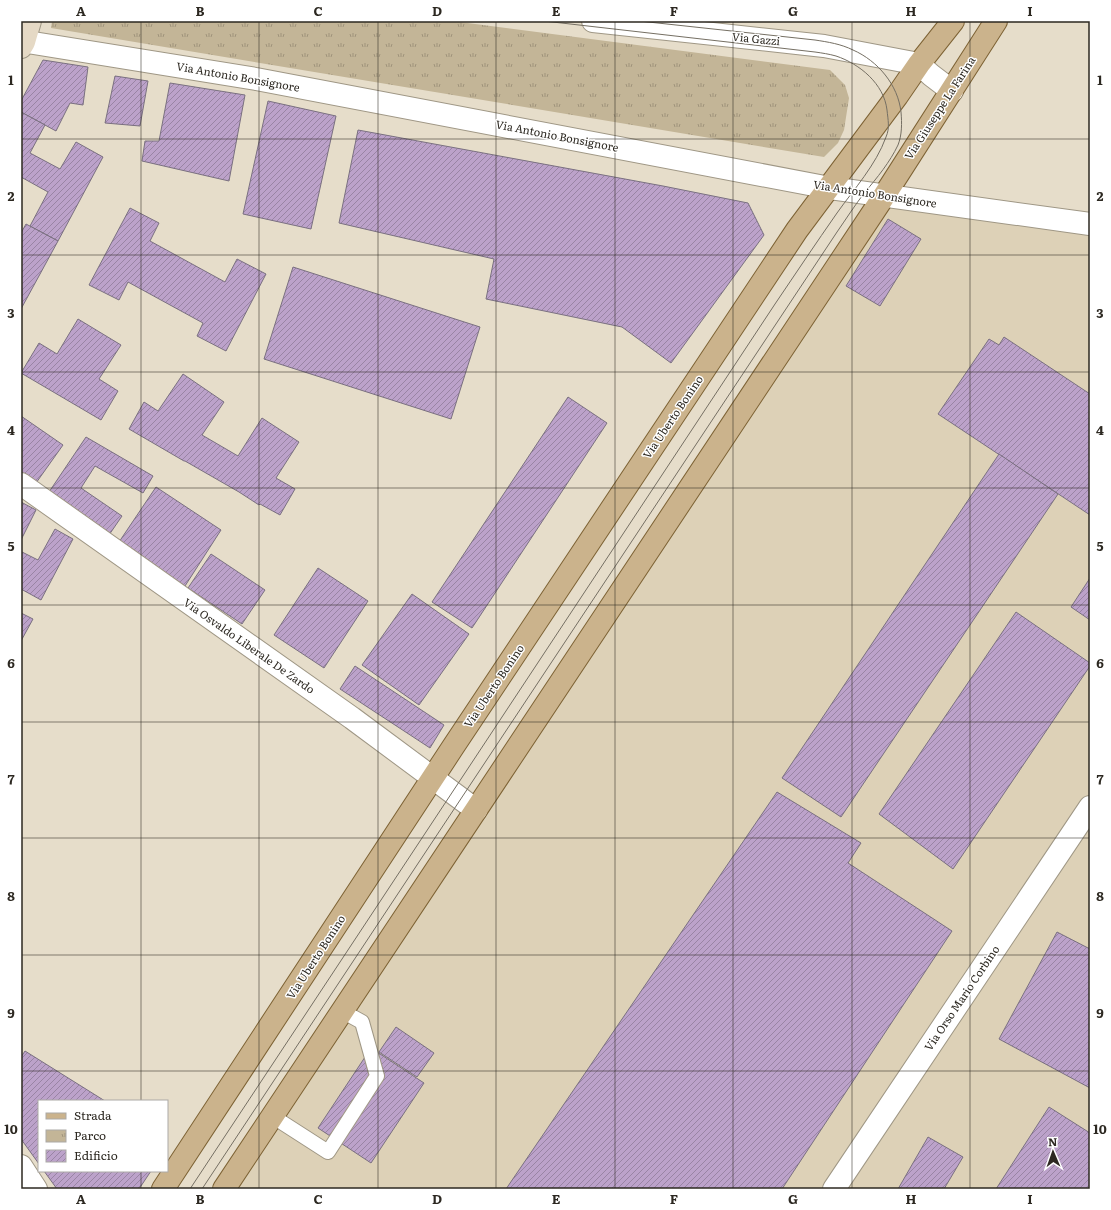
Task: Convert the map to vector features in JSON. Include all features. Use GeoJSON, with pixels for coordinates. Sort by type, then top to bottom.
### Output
{"type":"FeatureCollection","features":[{"type":"Feature","properties":{"kind":"main road"},"geometry":{"type":"LineString","coordinates":[[22,43],[30,21]]}},
{"type":"Feature","properties":{"kind":"main road"},"geometry":{"type":"LineString","coordinates":[[830,188],[919,64],[953,21]]}},
{"type":"Feature","properties":{"kind":"main road","name":"Via Giuseppe La Farina"},"geometry":{"type":"LineString","coordinates":[[884,196],[996,21]]}},
{"type":"Feature","properties":{"kind":"main road","name":"Via Uberto Bonino"},"geometry":{"type":"LineString","coordinates":[[163,1189],[433,778],[797,230],[830,188]]}},
{"type":"Feature","properties":{"kind":"main road"},"geometry":{"type":"LineString","coordinates":[[224,1189],[884,196]]}},
{"type":"Feature","properties":{"kind":"street","name":"Via Gazzi"},"geometry":{"type":"LineString","coordinates":[[593,21],[824,46],[919,64]]}},
{"type":"Feature","properties":{"kind":"street","name":"Via Antonio Bonsignore"},"geometry":{"type":"LineString","coordinates":[[22,43],[256,79],[830,188],[1090,224]]}},
{"type":"Feature","properties":{"kind":"street"},"geometry":{"type":"LineString","coordinates":[[919,64],[931,76],[952,91]]}},
{"type":"Feature","properties":{"kind":"street","name":"Via Osvaldo Liberale De Zardo"},"geometry":{"type":"LineString","coordinates":[[21,484],[352,718],[476,810]]}},
{"type":"Feature","properties":{"kind":"street","name":"Via Orso Mario Corbino"},"geometry":{"type":"LineString","coordinates":[[834,1189],[1090,807]]}},
{"type":"Feature","properties":{"kind":"street"},"geometry":{"type":"LineString","coordinates":[[21,1166],[36,1189]]}},
{"type":"Feature","properties":{"kind":"lane"},"geometry":{"type":"LineString","coordinates":[[272,1116],[328,1152],[376,1076],[362,1022],[342,1011]]}},
{"type":"Feature","properties":{"kind":"shaded area"},"geometry":{"type":"Polygon","coordinates":[[[882,189],[1090,215],[1090,1189],[217,1189],[882,189]]]}},
{"type":"Feature","properties":{"kind":"green space"},"geometry":{"type":"Polygon","coordinates":[[[52,21],[452,21],[830,70],[845,85],[849,98],[844,130],[838,143],[824,157],[51,28],[52,21]]]}},
{"type":"Feature","properties":{"kind":"building"},"geometry":{"type":"Polygon","coordinates":[[[43,60],[88,67],[83,105],[70,103],[56,131],[21,112],[21,101],[43,60]]]}},
{"type":"Feature","properties":{"kind":"building"},"geometry":{"type":"Polygon","coordinates":[[[115,76],[148,81],[140,126],[105,123],[115,76]]]}},
{"type":"Feature","properties":{"kind":"building"},"geometry":{"type":"Polygon","coordinates":[[[170,83],[245,95],[229,181],[142,161],[145,141],[159,141],[170,83]]]}},
{"type":"Feature","properties":{"kind":"building"},"geometry":{"type":"Polygon","coordinates":[[[268,101],[336,116],[311,229],[243,214],[268,101]]]}},
{"type":"Feature","properties":{"kind":"building"},"geometry":{"type":"Polygon","coordinates":[[[21,112],[45,125],[30,153],[60,169],[76,142],[103,157],[58,241],[30,226],[48,192],[21,177],[21,112]]]}},
{"type":"Feature","properties":{"kind":"building"},"geometry":{"type":"Polygon","coordinates":[[[358,130],[748,203],[764,235],[671,363],[622,327],[486,299],[494,259],[339,223],[358,130]]]}},
{"type":"Feature","properties":{"kind":"building"},"geometry":{"type":"Polygon","coordinates":[[[130,208],[159,223],[150,241],[225,282],[237,259],[266,274],[226,351],[197,336],[203,323],[128,282],[119,300],[89,285],[130,208]]]}},
{"type":"Feature","properties":{"kind":"building"},"geometry":{"type":"Polygon","coordinates":[[[888,219],[921,239],[880,306],[846,286],[888,219]]]}},
{"type":"Feature","properties":{"kind":"building"},"geometry":{"type":"Polygon","coordinates":[[[26,224],[58,241],[21,309],[21,233],[26,224]]]}},
{"type":"Feature","properties":{"kind":"building"},"geometry":{"type":"Polygon","coordinates":[[[293,267],[480,327],[451,419],[264,359],[293,267]]]}},
{"type":"Feature","properties":{"kind":"building"},"geometry":{"type":"Polygon","coordinates":[[[78,319],[121,345],[99,379],[118,391],[101,420],[21,373],[39,343],[57,354],[78,319]]]}},
{"type":"Feature","properties":{"kind":"building"},"geometry":{"type":"Polygon","coordinates":[[[1004,337],[1090,394],[1090,515],[938,414],[989,339],[999,345],[1004,337]]]}},
{"type":"Feature","properties":{"kind":"building"},"geometry":{"type":"Polygon","coordinates":[[[183,374],[224,402],[202,435],[238,456],[262,418],[299,442],[276,478],[295,489],[280,515],[260,504],[259,505],[129,429],[144,402],[158,411],[183,374]]]}},
{"type":"Feature","properties":{"kind":"building"},"geometry":{"type":"Polygon","coordinates":[[[568,397],[607,423],[472,628],[432,602],[568,397]]]}},
{"type":"Feature","properties":{"kind":"building"},"geometry":{"type":"Polygon","coordinates":[[[21,416],[63,445],[36,483],[21,472],[21,416]]]}},
{"type":"Feature","properties":{"kind":"building"},"geometry":{"type":"Polygon","coordinates":[[[86,437],[153,476],[143,493],[95,466],[81,488],[122,516],[109,535],[49,492],[86,437]]]}},
{"type":"Feature","properties":{"kind":"building"},"geometry":{"type":"Polygon","coordinates":[[[999,454],[1058,494],[841,817],[782,778],[999,454]]]}},
{"type":"Feature","properties":{"kind":"building"},"geometry":{"type":"Polygon","coordinates":[[[156,487],[221,530],[185,586],[119,542],[156,487]]]}},
{"type":"Feature","properties":{"kind":"building"},"geometry":{"type":"Polygon","coordinates":[[[21,502],[36,510],[21,540],[21,502]]]}},
{"type":"Feature","properties":{"kind":"building"},"geometry":{"type":"Polygon","coordinates":[[[55,529],[73,539],[41,600],[21,589],[21,553],[22,552],[38,560],[55,529]]]}},
{"type":"Feature","properties":{"kind":"building"},"geometry":{"type":"Polygon","coordinates":[[[211,554],[265,590],[242,624],[188,588],[211,554]]]}},
{"type":"Feature","properties":{"kind":"building"},"geometry":{"type":"Polygon","coordinates":[[[318,568],[368,601],[324,668],[274,635],[318,568]]]}},
{"type":"Feature","properties":{"kind":"building"},"geometry":{"type":"Polygon","coordinates":[[[1090,578],[1090,620],[1071,607],[1090,578]]]}},
{"type":"Feature","properties":{"kind":"building"},"geometry":{"type":"Polygon","coordinates":[[[412,594],[469,634],[419,705],[362,665],[412,594]]]}},
{"type":"Feature","properties":{"kind":"building"},"geometry":{"type":"Polygon","coordinates":[[[1016,612],[1090,663],[1090,666],[953,869],[879,814],[1016,612]]]}},
{"type":"Feature","properties":{"kind":"building"},"geometry":{"type":"Polygon","coordinates":[[[21,613],[33,619],[21,641],[21,613]]]}},
{"type":"Feature","properties":{"kind":"building"},"geometry":{"type":"Polygon","coordinates":[[[355,666],[444,725],[430,748],[340,689],[355,666]]]}},
{"type":"Feature","properties":{"kind":"building"},"geometry":{"type":"Polygon","coordinates":[[[777,792],[861,843],[848,863],[952,931],[782,1189],[506,1189],[777,792]]]}},
{"type":"Feature","properties":{"kind":"building"},"geometry":{"type":"Polygon","coordinates":[[[1057,932],[1090,949],[1090,1088],[999,1039],[1057,932]]]}},
{"type":"Feature","properties":{"kind":"building"},"geometry":{"type":"Polygon","coordinates":[[[396,1027],[434,1053],[417,1077],[379,1052],[396,1027]]]}},
{"type":"Feature","properties":{"kind":"building"},"geometry":{"type":"Polygon","coordinates":[[[371,1048],[424,1083],[371,1163],[318,1128],[371,1048]]]}},
{"type":"Feature","properties":{"kind":"building"},"geometry":{"type":"Polygon","coordinates":[[[25,1051],[103,1100],[38,1100],[38,1163],[21,1139],[21,1057],[25,1051]]]}},
{"type":"Feature","properties":{"kind":"building"},"geometry":{"type":"Polygon","coordinates":[[[1049,1107],[1090,1133],[1090,1189],[996,1189],[1049,1107]]]}},
{"type":"Feature","properties":{"kind":"building"},"geometry":{"type":"Polygon","coordinates":[[[928,1137],[963,1157],[944,1189],[898,1189],[928,1137]]]}},
{"type":"Feature","properties":{"kind":"building"},"geometry":{"type":"Polygon","coordinates":[[[45,1172],[150,1172],[139,1189],[57,1189],[45,1172]]]}},
{"type":"Feature","properties":{"kind":"tram line"},"geometry":{"type":"LineString","coordinates":[[190,1189],[775,304],[837,213],[871,167],[887,134],[887,110],[885,101],[876,84],[869,76],[854,64],[836,56],[815,52],[544,21]]}},
{"type":"Feature","properties":{"kind":"tram line"},"geometry":{"type":"LineString","coordinates":[[202,1189],[837,232],[861,197],[887,164],[898,145],[902,120],[896,92],[891,83],[878,67],[853,50],[830,42],[639,21]]}}]}
